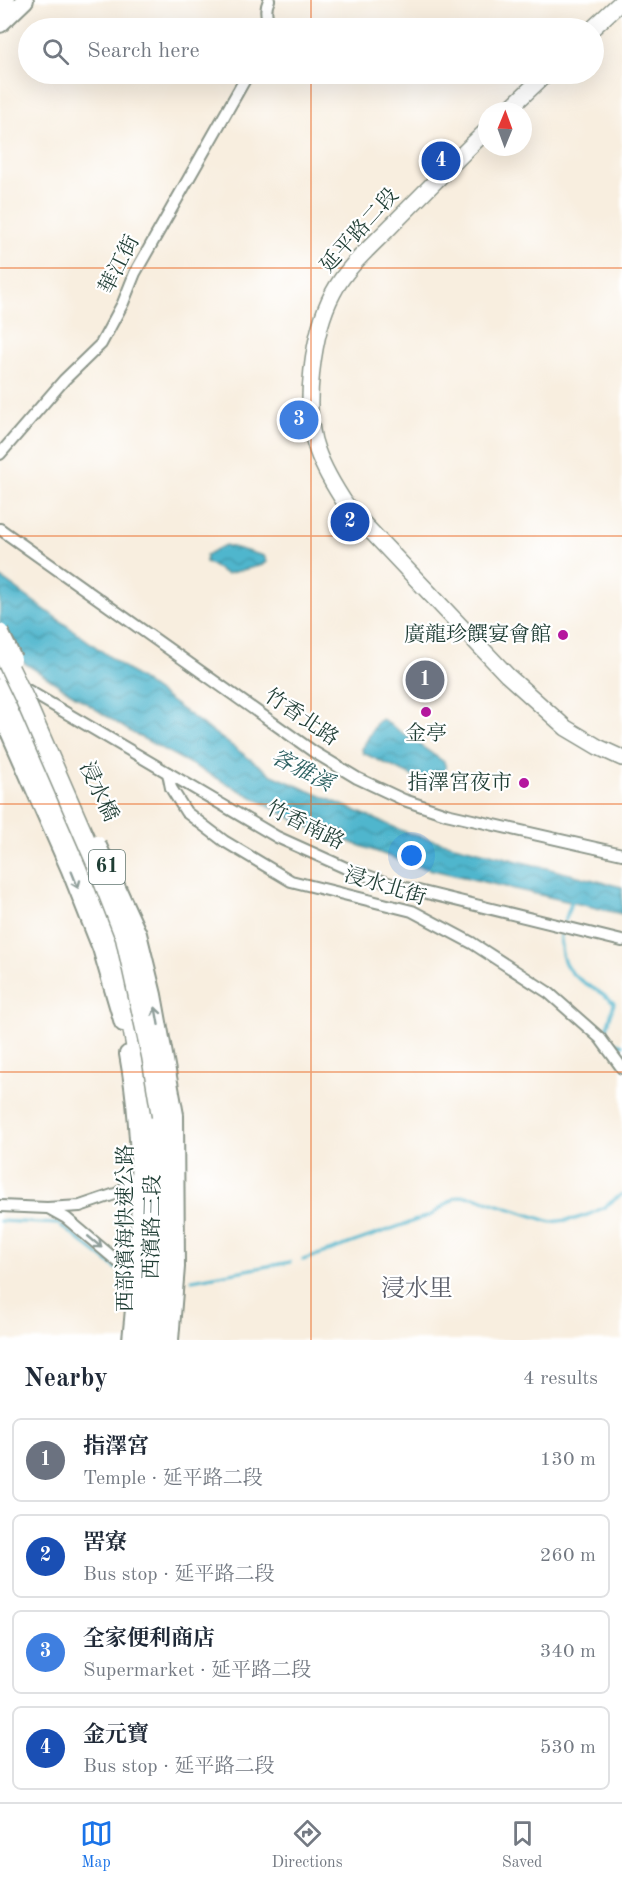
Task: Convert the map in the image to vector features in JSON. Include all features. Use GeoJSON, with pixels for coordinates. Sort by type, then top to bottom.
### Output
{"type":"FeatureCollection","features":[{"type":"Feature","properties":{"kind":"highway","name":"浸水橋"},"geometry":{"type":"LineString","coordinates":[[0,648],[90,850],[124,938],[151,1056],[155,1117]]}},
{"type":"Feature","properties":{"kind":"highway","name":"61"},"geometry":{"type":"LineString","coordinates":[[0,688],[84,867],[112,942],[155,1117]]}},
{"type":"Feature","properties":{"kind":"highway","name":"西部濱海快速公路"},"geometry":{"type":"LineString","coordinates":[[145,1340],[150,1307],[155,1117]]}},
{"type":"Feature","properties":{"kind":"highway","name":"西部濱海快速公路"},"geometry":{"type":"LineString","coordinates":[[155,1117],[166,1207],[163,1305],[158,1340]]}},
{"type":"Feature","properties":{"kind":"main road"},"geometry":{"type":"LineString","coordinates":[[0,6],[6,0]]}},
{"type":"Feature","properties":{"kind":"main road"},"geometry":{"type":"LineString","coordinates":[[0,24],[25,0]]}},
{"type":"Feature","properties":{"kind":"main road","name":"浸水橋"},"geometry":{"type":"LineString","coordinates":[[0,632],[138,934],[153,995],[155,1117]]}},
{"type":"Feature","properties":{"kind":"main road","name":"61"},"geometry":{"type":"LineString","coordinates":[[0,711],[58,839],[101,948],[120,1009],[130,1068],[155,1117]]}},
{"type":"Feature","properties":{"kind":"main road","name":"西濱路三段"},"geometry":{"type":"LineString","coordinates":[[132,1340],[140,1224],[138,1176],[155,1117]]}},
{"type":"Feature","properties":{"kind":"main road","name":"西濱路三段"},"geometry":{"type":"LineString","coordinates":[[155,1117],[176,1267],[170,1340]]}},
{"type":"Feature","properties":{"kind":"street"},"geometry":{"type":"LineString","coordinates":[[268,18],[265,13],[269,0]]}},
{"type":"Feature","properties":{"kind":"street"},"geometry":{"type":"LineString","coordinates":[[604,18],[622,1]]}},
{"type":"Feature","properties":{"kind":"street","name":"華江街"},"geometry":{"type":"LineString","coordinates":[[0,454],[56,388],[101,344],[123,303],[135,273],[242,84]]}},
{"type":"Feature","properties":{"kind":"street"},"geometry":{"type":"LineString","coordinates":[[516,102],[535,84]]}},
{"type":"Feature","properties":{"kind":"street","name":"延平路二段"},"geometry":{"type":"LineString","coordinates":[[478,139],[355,261],[333,293],[321,322],[313,358],[310,406],[316,448],[331,483],[347,506],[507,675],[566,728],[622,758]]}},
{"type":"Feature","properties":{"kind":"street","name":"竹香北路"},"geometry":{"type":"LineString","coordinates":[[0,529],[304,745],[357,778],[404,800],[446,814],[622,854]]}},
{"type":"Feature","properties":{"kind":"street","name":"竹香南路"},"geometry":{"type":"LineString","coordinates":[[0,674],[277,837],[348,869],[403,888],[622,941]]}},
{"type":"Feature","properties":{"kind":"street","name":"浸水北街"},"geometry":{"type":"LineString","coordinates":[[168,773],[171,788],[186,812],[224,841],[291,881],[412,911],[472,943],[549,993],[600,1038],[622,1068]]}},
{"type":"Feature","properties":{"kind":"street"},"geometry":{"type":"LineString","coordinates":[[0,1206],[47,1208],[80,1206],[118,1193],[138,1176]]}},
{"type":"Feature","properties":{"kind":"street"},"geometry":{"type":"LineString","coordinates":[[47,1208],[66,1218],[123,1266],[136,1287]]}},
{"type":"Feature","properties":{"kind":"water"},"geometry":{"type":"Polygon","coordinates":[[[225,545],[264,556],[267,562],[226,574],[206,562],[206,555],[225,545]]]}},
{"type":"Feature","properties":{"kind":"water","name":"客雅溪"},"geometry":{"type":"Polygon","coordinates":[[[0,577],[272,775],[410,834],[622,887],[622,914],[416,866],[308,827],[131,732],[0,647],[0,577]]]}},
{"type":"Feature","properties":{"kind":"water"},"geometry":{"type":"Polygon","coordinates":[[[382,719],[444,762],[446,768],[440,782],[429,784],[363,753],[362,749],[377,722],[382,719]]]}},
{"type":"Feature","properties":{"kind":"waterway"},"geometry":{"type":"LineString","coordinates":[[565,921],[572,900]]}},
{"type":"Feature","properties":{"kind":"waterway"},"geometry":{"type":"LineString","coordinates":[[561,935],[561,950],[569,970],[614,1003],[606,1032],[611,1041],[622,1045]]}},
{"type":"Feature","properties":{"kind":"waterway"},"geometry":{"type":"LineString","coordinates":[[303,1260],[431,1215],[455,1198],[464,1196],[474,1197],[551,1222],[575,1219],[590,1214],[603,1208],[622,1194]]}},
{"type":"Feature","properties":{"kind":"waterway"},"geometry":{"type":"LineString","coordinates":[[0,1221],[59,1224],[117,1269]]}},
{"type":"Feature","properties":{"kind":"waterway"},"geometry":{"type":"LineString","coordinates":[[192,1280],[290,1262]]}},
{"type":"Feature","properties":{"kind":"place","name":"金元寶"},"geometry":{"type":"Point","coordinates":[441,161]}},
{"type":"Feature","properties":{"kind":"place","name":"全家便利商店"},"geometry":{"type":"Point","coordinates":[299,420]}},
{"type":"Feature","properties":{"kind":"place","name":"罟寮"},"geometry":{"type":"Point","coordinates":[350,522]}},
{"type":"Feature","properties":{"kind":"place","name":"廣龍珍饌宴會館"},"geometry":{"type":"Point","coordinates":[563,635]}},
{"type":"Feature","properties":{"kind":"place","name":"指澤宮"},"geometry":{"type":"Point","coordinates":[425,680]}},
{"type":"Feature","properties":{"kind":"place","name":"金亭"},"geometry":{"type":"Point","coordinates":[426,712]}},
{"type":"Feature","properties":{"kind":"place","name":"指澤宮夜市"},"geometry":{"type":"Point","coordinates":[524,783]}},
{"type":"Feature","properties":{"kind":"district","name":"浸水里"},"geometry":{"type":"Point","coordinates":[417,1290]}}]}
